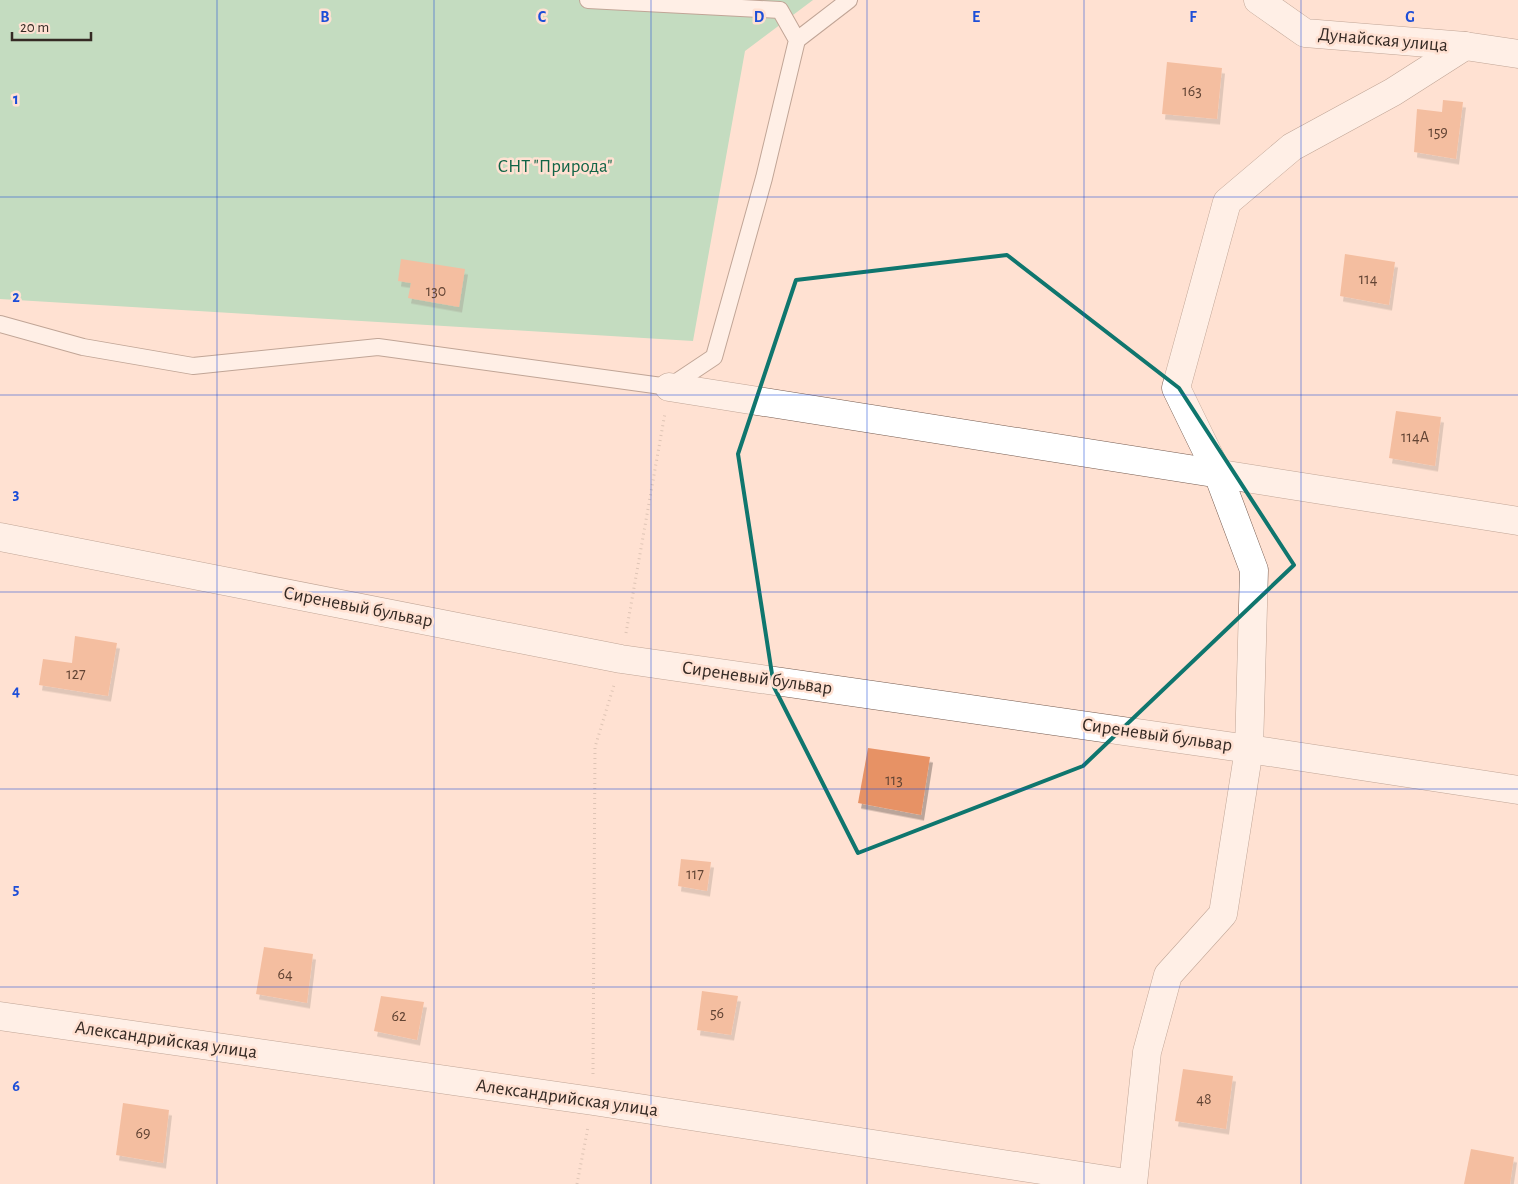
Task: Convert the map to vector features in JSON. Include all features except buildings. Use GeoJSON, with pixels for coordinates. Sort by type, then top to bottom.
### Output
{"type":"FeatureCollection","features":[{"type":"Feature","properties":{"kind":"street","name":"Дунайская улица"},"geometry":{"type":"LineString","coordinates":[[1258,0],[1305,33],[1466,46],[1518,54]]}},
{"type":"Feature","properties":{"kind":"street"},"geometry":{"type":"LineString","coordinates":[[1133,1184],[1147,1052],[1165,983],[1168,975],[1223,914],[1249,748],[1254,570],[1218,474],[1176,388],[1226,202],[1292,147],[1393,92],[1466,46]]}},
{"type":"Feature","properties":{"kind":"street"},"geometry":{"type":"LineString","coordinates":[[669,387],[1518,521]]}},
{"type":"Feature","properties":{"kind":"street","name":"Сиреневый бульвар"},"geometry":{"type":"LineString","coordinates":[[0,537],[622,659],[1249,748],[1518,790]]}},
{"type":"Feature","properties":{"kind":"street","name":"Александрийская улица"},"geometry":{"type":"LineString","coordinates":[[0,1016],[592,1101],[1133,1184]]}},
{"type":"Feature","properties":{"kind":"lane"},"geometry":{"type":"LineString","coordinates":[[588,0],[780,10],[797,40]]}},
{"type":"Feature","properties":{"kind":"lane"},"geometry":{"type":"LineString","coordinates":[[0,324],[83,347],[193,366],[378,347],[669,387],[714,357],[764,178],[797,40],[850,0]]}},
{"type":"Feature","properties":{"kind":"path"},"geometry":{"type":"LineString","coordinates":[[577,1184],[592,1101],[595,747],[622,659],[669,387]]}},
{"type":"Feature","properties":{"kind":"highlighted area"},"geometry":{"type":"Polygon","coordinates":[[[1007,255],[1179,388],[1294,565],[1083,766],[858,853],[774,687],[738,454],[796,280],[1007,255]]]}},
{"type":"Feature","properties":{"kind":"green space","name":"СНТ \"Природа\""},"geometry":{"type":"Polygon","coordinates":[[[0,0],[813,0],[745,51],[693,341],[0,299],[0,0]]]}}]}
